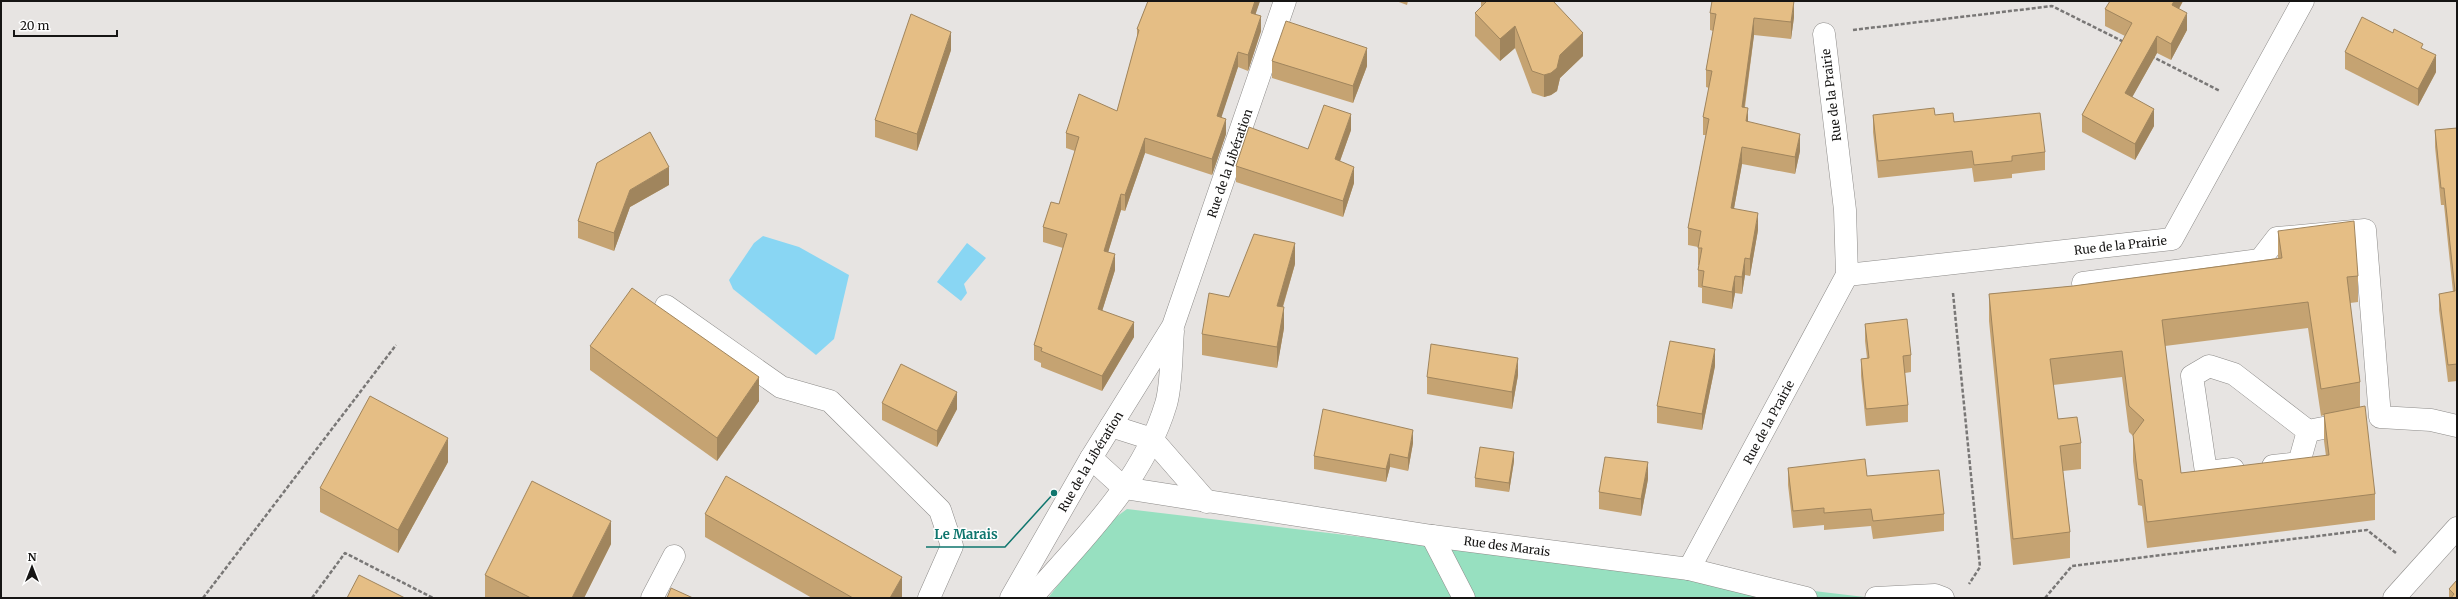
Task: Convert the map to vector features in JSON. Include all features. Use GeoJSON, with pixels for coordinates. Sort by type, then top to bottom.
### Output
{"type":"FeatureCollection","features":[{"type":"Feature","properties":{"kind":"street","name":"Rue de la Libération"},"geometry":{"type":"LineString","coordinates":[[1011,598],[1091,458],[1173,326],[1285,1]]}},
{"type":"Feature","properties":{"kind":"street","name":"Rue de la Prairie"},"geometry":{"type":"LineString","coordinates":[[1847,275],[1950,265],[2172,238],[2247,105],[2303,1]]}},
{"type":"Feature","properties":{"kind":"street","name":"Rue de la Prairie"},"geometry":{"type":"LineString","coordinates":[[1689,569],[1847,275],[1845,210],[1824,34]]}},
{"type":"Feature","properties":{"kind":"street"},"geometry":{"type":"LineString","coordinates":[[2083,283],[2260,260],[2276,238],[2365,230],[2380,417]]}},
{"type":"Feature","properties":{"kind":"street"},"geometry":{"type":"LineString","coordinates":[[666,306],[781,387],[830,401],[940,510],[952,546],[929,598]]}},
{"type":"Feature","properties":{"kind":"street","name":"Rue de la Libération"},"geometry":{"type":"LineString","coordinates":[[1031,598],[1092,529],[1124,488],[1138,467],[1152,439],[1166,403],[1173,326]]}},
{"type":"Feature","properties":{"kind":"street"},"geometry":{"type":"LineString","coordinates":[[2308,431],[2299,463],[2206,472],[2192,376],[2209,366],[2234,374],[2308,431],[2380,417],[2430,420],[2457,426]]}},
{"type":"Feature","properties":{"kind":"street"},"geometry":{"type":"LineString","coordinates":[[1111,426],[1152,439],[1207,502]]}},
{"type":"Feature","properties":{"kind":"street"},"geometry":{"type":"LineString","coordinates":[[1091,458],[1124,488]]}},
{"type":"Feature","properties":{"kind":"street","name":"Rue des Marais"},"geometry":{"type":"LineString","coordinates":[[1124,488],[1432,536],[1689,569],[1806,598]]}},
{"type":"Feature","properties":{"kind":"street"},"geometry":{"type":"LineString","coordinates":[[2394,598],[2457,528]]}},
{"type":"Feature","properties":{"kind":"street"},"geometry":{"type":"LineString","coordinates":[[1432,536],[1464,598]]}},
{"type":"Feature","properties":{"kind":"street"},"geometry":{"type":"LineString","coordinates":[[652,598],[674,556]]}},
{"type":"Feature","properties":{"kind":"street"},"geometry":{"type":"LineString","coordinates":[[1876,598],[1935,595],[1943,598]]}},
{"type":"Feature","properties":{"kind":"path"},"geometry":{"type":"LineString","coordinates":[[1824,34],[2052,6],[2129,45]]}},
{"type":"Feature","properties":{"kind":"path"},"geometry":{"type":"LineString","coordinates":[[2150,56],[2247,105]]}},
{"type":"Feature","properties":{"kind":"path"},"geometry":{"type":"LineString","coordinates":[[1950,265],[1980,567],[1968,586]]}},
{"type":"Feature","properties":{"kind":"path"},"geometry":{"type":"LineString","coordinates":[[203,598],[396,345]]}},
{"type":"Feature","properties":{"kind":"path"},"geometry":{"type":"LineString","coordinates":[[2045,598],[2072,566],[2367,530],[2419,570]]}},
{"type":"Feature","properties":{"kind":"path"},"geometry":{"type":"LineString","coordinates":[[312,598],[345,554],[433,598]]}},
{"type":"Feature","properties":{"kind":"green space"},"geometry":{"type":"Polygon","coordinates":[[[1127,509],[1873,598],[1048,598],[1104,526],[1127,509]]]}},
{"type":"Feature","properties":{"kind":"water"},"geometry":{"type":"Polygon","coordinates":[[[763,236],[799,247],[849,275],[834,339],[816,355],[733,289],[729,280],[754,243],[763,236]]]}},
{"type":"Feature","properties":{"kind":"water"},"geometry":{"type":"Polygon","coordinates":[[[967,243],[986,258],[964,284],[967,293],[961,301],[937,282],[967,243]]]}},
{"type":"Feature","properties":{"kind":"building"},"geometry":{"type":"Polygon","coordinates":[[[1148,1],[1255,1],[1251,13],[1261,16],[1248,55],[1238,52],[1217,116],[1226,119],[1212,159],[1145,138],[1125,195],[1121,194],[1104,251],[1115,254],[1098,309],[1134,322],[1102,376],[1041,351],[1042,348],[1034,345],[1067,234],[1043,227],[1051,202],[1059,204],[1079,137],[1066,133],[1079,94],[1117,111],[1139,30],[1137,29],[1148,1]]]}},
{"type":"Feature","properties":{"kind":"building"},"geometry":{"type":"Polygon","coordinates":[[[1485,1],[1553,1],[1583,33],[1560,55],[1557,68],[1551,73],[1544,75],[1532,71],[1515,26],[1500,39],[1475,13],[1486,2],[1485,1]]]}},
{"type":"Feature","properties":{"kind":"building"},"geometry":{"type":"Polygon","coordinates":[[[1712,1],[1794,1],[1791,22],[1754,18],[1742,107],[1748,108],[1746,121],[1800,134],[1795,157],[1742,147],[1731,208],[1758,213],[1750,259],[1745,258],[1742,277],[1735,276],[1732,292],[1702,286],[1704,271],[1698,270],[1702,248],[1698,248],[1701,231],[1688,228],[1709,119],[1703,117],[1712,71],[1706,70],[1716,14],[1710,13],[1712,1]]]}},
{"type":"Feature","properties":{"kind":"building"},"geometry":{"type":"Polygon","coordinates":[[[2110,1],[2174,1],[2172,5],[2187,13],[2171,44],[2157,36],[2125,93],[2154,109],[2135,144],[2082,115],[2132,23],[2105,9],[2110,1]]]}},
{"type":"Feature","properties":{"kind":"building"},"geometry":{"type":"Polygon","coordinates":[[[911,14],[951,32],[917,134],[875,120],[911,14]]]}},
{"type":"Feature","properties":{"kind":"building"},"geometry":{"type":"Polygon","coordinates":[[[2362,17],[2393,33],[2394,29],[2423,44],[2421,48],[2436,55],[2418,89],[2345,52],[2362,17]]]}},
{"type":"Feature","properties":{"kind":"building"},"geometry":{"type":"Polygon","coordinates":[[[1286,21],[1367,48],[1353,86],[1272,61],[1286,21]]]}},
{"type":"Feature","properties":{"kind":"building"},"geometry":{"type":"Polygon","coordinates":[[[1324,105],[1351,114],[1335,159],[1354,167],[1343,201],[1236,166],[1249,127],[1308,149],[1324,105]]]}},
{"type":"Feature","properties":{"kind":"building"},"geometry":{"type":"Polygon","coordinates":[[[1934,108],[1935,115],[1953,113],[1954,122],[2040,113],[2045,152],[2012,156],[2012,161],[1974,165],[1972,151],[1878,161],[1873,115],[1934,108]]]}},
{"type":"Feature","properties":{"kind":"building"},"geometry":{"type":"Polygon","coordinates":[[[2457,128],[2457,364],[2448,365],[2439,294],[2455,291],[2444,188],[2441,188],[2435,130],[2457,128]]]}},
{"type":"Feature","properties":{"kind":"building"},"geometry":{"type":"Polygon","coordinates":[[[650,132],[669,167],[630,190],[614,233],[578,221],[597,163],[650,132]]]}},
{"type":"Feature","properties":{"kind":"building"},"geometry":{"type":"Polygon","coordinates":[[[2354,221],[2358,276],[2347,277],[2360,382],[2321,389],[2308,302],[2162,320],[2181,473],[2329,455],[2324,414],[2365,406],[2375,494],[2147,522],[2142,480],[2138,479],[2133,435],[2144,420],[2129,406],[2122,351],[2050,359],[2058,419],[2077,417],[2081,443],[2060,446],[2070,532],[2013,539],[1989,294],[2073,286],[2282,258],[2278,231],[2354,221]]]}},
{"type":"Feature","properties":{"kind":"building"},"geometry":{"type":"Polygon","coordinates":[[[1254,234],[1295,243],[1277,306],[1284,307],[1277,347],[1202,334],[1209,293],[1229,297],[1254,234]]]}},
{"type":"Feature","properties":{"kind":"building"},"geometry":{"type":"Polygon","coordinates":[[[632,288],[759,377],[717,438],[590,346],[632,288]]]}},
{"type":"Feature","properties":{"kind":"building"},"geometry":{"type":"Polygon","coordinates":[[[1907,319],[1911,355],[1903,356],[1908,405],[1866,409],[1861,359],[1869,358],[1865,324],[1907,319]]]}},
{"type":"Feature","properties":{"kind":"building"},"geometry":{"type":"Polygon","coordinates":[[[1670,341],[1715,349],[1702,414],[1657,406],[1670,341]]]}},
{"type":"Feature","properties":{"kind":"building"},"geometry":{"type":"Polygon","coordinates":[[[1431,344],[1518,358],[1512,392],[1427,377],[1431,344]]]}},
{"type":"Feature","properties":{"kind":"building"},"geometry":{"type":"Polygon","coordinates":[[[901,364],[957,392],[937,431],[882,403],[901,364]]]}},
{"type":"Feature","properties":{"kind":"building"},"geometry":{"type":"Polygon","coordinates":[[[370,396],[448,438],[398,530],[320,488],[370,396]]]}},
{"type":"Feature","properties":{"kind":"building"},"geometry":{"type":"Polygon","coordinates":[[[1323,409],[1413,430],[1408,458],[1390,454],[1386,469],[1314,456],[1323,409]]]}},
{"type":"Feature","properties":{"kind":"building"},"geometry":{"type":"Polygon","coordinates":[[[1480,447],[1514,452],[1509,483],[1475,478],[1480,447]]]}},
{"type":"Feature","properties":{"kind":"building"},"geometry":{"type":"Polygon","coordinates":[[[1605,457],[1648,462],[1641,499],[1599,492],[1605,457]]]}},
{"type":"Feature","properties":{"kind":"building"},"geometry":{"type":"Polygon","coordinates":[[[1865,459],[1867,476],[1939,470],[1944,514],[1873,521],[1871,509],[1824,513],[1824,508],[1793,511],[1788,468],[1865,459]]]}},
{"type":"Feature","properties":{"kind":"building"},"geometry":{"type":"Polygon","coordinates":[[[726,476],[902,577],[890,598],[853,598],[705,514],[726,476]]]}},
{"type":"Feature","properties":{"kind":"building"},"geometry":{"type":"Polygon","coordinates":[[[532,481],[611,521],[572,598],[531,598],[485,575],[532,481]]]}},
{"type":"Feature","properties":{"kind":"building"},"geometry":{"type":"Polygon","coordinates":[[[359,575],[405,598],[347,598],[359,575]]]}},
{"type":"Feature","properties":{"kind":"building"},"geometry":{"type":"Polygon","coordinates":[[[2457,580],[2457,598],[2451,598],[2454,594],[2449,589],[2457,580]]]}},
{"type":"Feature","properties":{"kind":"building"},"geometry":{"type":"Polygon","coordinates":[[[671,588],[693,598],[667,598],[671,588]]]}},
{"type":"Feature","properties":{"kind":"place","name":"Le Marais"},"geometry":{"type":"Point","coordinates":[1054,493]}}]}
